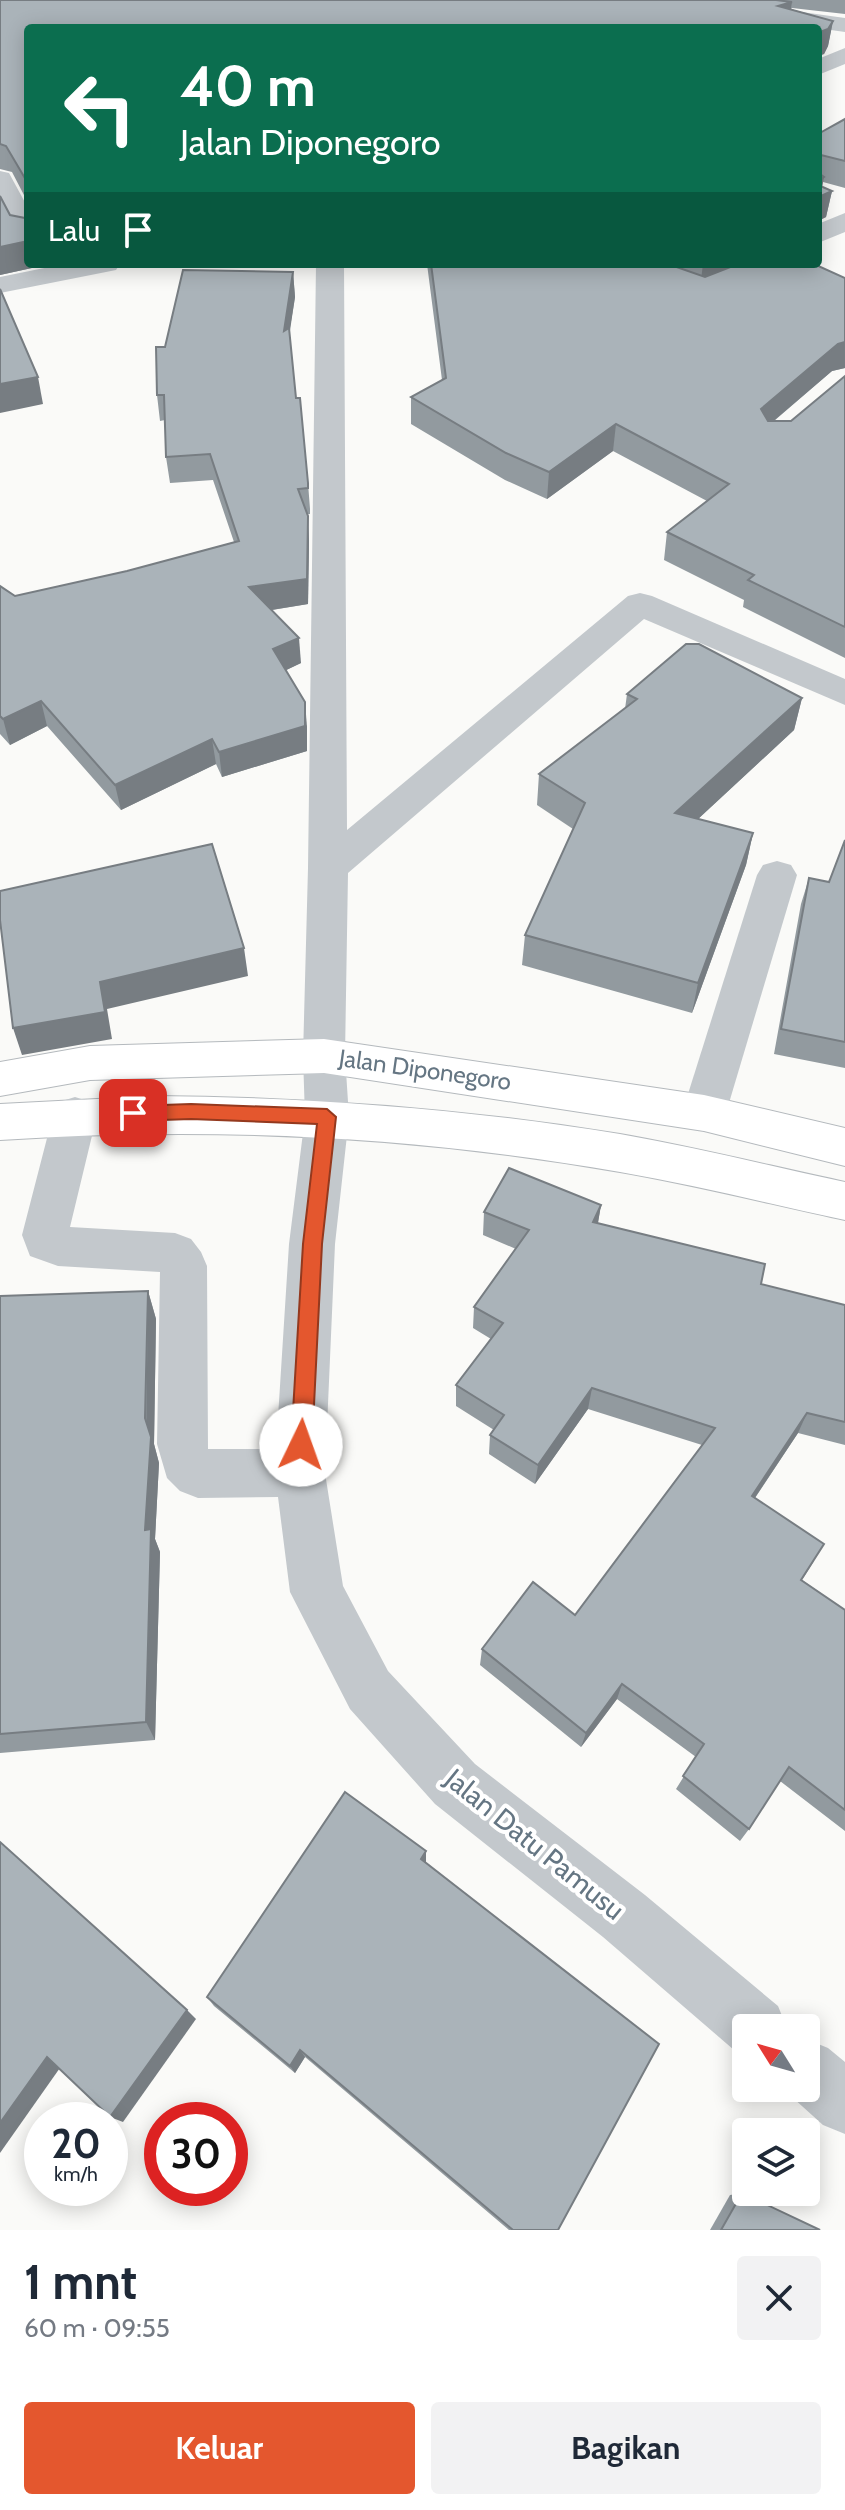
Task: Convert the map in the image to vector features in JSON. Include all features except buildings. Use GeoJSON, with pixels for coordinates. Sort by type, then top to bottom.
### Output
{"type":"FeatureCollection","features":[{"type":"Feature","properties":{"kind":"highway","name":"Jalan Diponegoro"},"geometry":{"type":"LineString","coordinates":[[0,1079],[90,1063],[324,1056],[704,1113],[845,1147]]}},
{"type":"Feature","properties":{"kind":"highway"},"geometry":{"type":"LineString","coordinates":[[0,1122],[75,1115],[191,1112],[327,1117],[621,1153],[845,1201]]}},
{"type":"Feature","properties":{"kind":"street"},"geometry":{"type":"LineString","coordinates":[[668,0],[845,25]]}},
{"type":"Feature","properties":{"kind":"street"},"geometry":{"type":"LineString","coordinates":[[822,66],[845,55]]}},
{"type":"Feature","properties":{"kind":"street"},"geometry":{"type":"LineString","coordinates":[[0,179],[24,226]]}},
{"type":"Feature","properties":{"kind":"street"},"geometry":{"type":"LineString","coordinates":[[822,233],[845,221]]}},
{"type":"Feature","properties":{"kind":"street","name":"Jalan Datu Pamusu"},"geometry":{"type":"LineString","coordinates":[[330,268],[328,868],[324,1056],[327,1117],[312,1244],[300,1473],[317,1592],[369,1690],[455,1784],[624,1916],[740,2014]]}},
{"type":"Feature","properties":{"kind":"street"},"geometry":{"type":"LineString","coordinates":[[0,285],[47,270]]}},
{"type":"Feature","properties":{"kind":"street"},"geometry":{"type":"LineString","coordinates":[[328,868],[640,604],[845,693]]}},
{"type":"Feature","properties":{"kind":"street"},"geometry":{"type":"LineString","coordinates":[[704,1113],[777,875]]}},
{"type":"Feature","properties":{"kind":"street"},"geometry":{"type":"LineString","coordinates":[[75,1115],[45,1235],[46,1242],[58,1246],[175,1253],[184,1266],[182,1444],[185,1461],[198,1474],[300,1473]]}},
{"type":"Feature","properties":{"kind":"street"},"geometry":{"type":"LineString","coordinates":[[820,2082],[845,2103]]}},
{"type":"Feature","properties":{"kind":"route"},"geometry":{"type":"LineString","coordinates":[[133,1113],[327,1117],[312,1244],[301,1445]]}}]}
